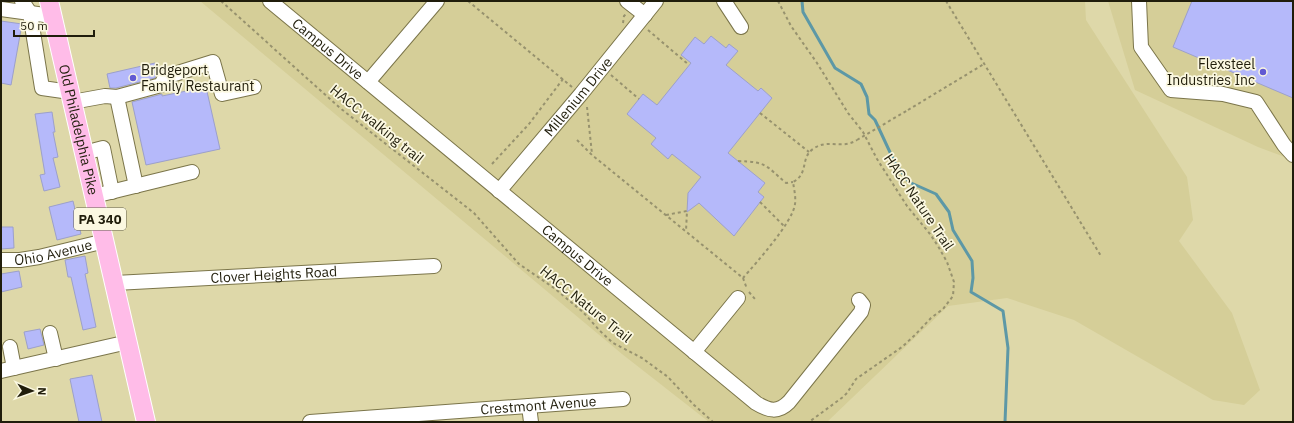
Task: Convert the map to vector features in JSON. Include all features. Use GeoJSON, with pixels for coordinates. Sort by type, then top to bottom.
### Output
{"type":"FeatureCollection","features":[{"type":"Feature","properties":{"kind":"main road","name":"Old Philadelphia Pike"},"geometry":{"type":"LineString","coordinates":[[51,9],[146,422]]}},
{"type":"Feature","properties":{"kind":"street","name":"Campus Drive"},"geometry":{"type":"LineString","coordinates":[[270,1],[765,409],[775,410],[784,407],[789,402],[861,312],[863,306],[859,300]]}},
{"type":"Feature","properties":{"kind":"street"},"geometry":{"type":"LineString","coordinates":[[368,82],[437,1]]}},
{"type":"Feature","properties":{"kind":"street"},"geometry":{"type":"LineString","coordinates":[[627,1],[645,21]]}},
{"type":"Feature","properties":{"kind":"street","name":"Millenium Drive"},"geometry":{"type":"LineString","coordinates":[[499,191],[645,21],[656,1]]}},
{"type":"Feature","properties":{"kind":"street"},"geometry":{"type":"LineString","coordinates":[[724,1],[741,27]]}},
{"type":"Feature","properties":{"kind":"street"},"geometry":{"type":"LineString","coordinates":[[1138,1],[1141,47],[1171,90],[1223,94],[1256,102],[1284,145],[1293,155]]}},
{"type":"Feature","properties":{"kind":"street"},"geometry":{"type":"LineString","coordinates":[[26,7],[42,88],[71,97],[117,97],[161,85],[164,77],[213,62],[222,94],[254,87]]}},
{"type":"Feature","properties":{"kind":"street"},"geometry":{"type":"LineString","coordinates":[[1,9],[26,7],[51,9]]}},
{"type":"Feature","properties":{"kind":"street"},"geometry":{"type":"LineString","coordinates":[[117,97],[136,186]]}},
{"type":"Feature","properties":{"kind":"street"},"geometry":{"type":"LineString","coordinates":[[84,153],[103,148],[112,192]]}},
{"type":"Feature","properties":{"kind":"street"},"geometry":{"type":"LineString","coordinates":[[94,196],[192,172]]}},
{"type":"Feature","properties":{"kind":"street","name":"Ohio Avenue"},"geometry":{"type":"LineString","coordinates":[[1,260],[20,260],[39,257],[105,240]]}},
{"type":"Feature","properties":{"kind":"street","name":"Clover Heights Road"},"geometry":{"type":"LineString","coordinates":[[115,283],[434,266]]}},
{"type":"Feature","properties":{"kind":"street"},"geometry":{"type":"LineString","coordinates":[[694,352],[738,298]]}},
{"type":"Feature","properties":{"kind":"street"},"geometry":{"type":"LineString","coordinates":[[50,333],[56,358]]}},
{"type":"Feature","properties":{"kind":"street"},"geometry":{"type":"LineString","coordinates":[[10,347],[7,370],[128,342]]}},
{"type":"Feature","properties":{"kind":"street","name":"Crestmont Avenue"},"geometry":{"type":"LineString","coordinates":[[310,422],[623,400]]}},
{"type":"Feature","properties":{"kind":"street"},"geometry":{"type":"LineString","coordinates":[[530,406],[531,422]]}},
{"type":"Feature","properties":{"kind":"path","name":"HACC walking trail"},"geometry":{"type":"LineString","coordinates":[[221,1],[340,108],[474,213],[519,264]]}},
{"type":"Feature","properties":{"kind":"path"},"geometry":{"type":"LineString","coordinates":[[468,1],[581,94],[586,100],[592,155]]}},
{"type":"Feature","properties":{"kind":"path","name":"HACC Nature Trail"},"geometry":{"type":"LineString","coordinates":[[778,1],[791,26],[817,63],[848,114],[863,132],[877,159],[907,206],[938,246],[947,262],[954,282],[953,296],[940,312],[931,318],[902,347],[856,379],[843,397],[809,422]]}},
{"type":"Feature","properties":{"kind":"path"},"geometry":{"type":"LineString","coordinates":[[946,1],[1101,256]]}},
{"type":"Feature","properties":{"kind":"path"},"geometry":{"type":"LineString","coordinates":[[645,21],[689,65]]}},
{"type":"Feature","properties":{"kind":"path"},"geometry":{"type":"LineString","coordinates":[[738,161],[762,164],[776,173],[786,183],[793,182],[799,179],[802,174],[806,157],[811,150],[823,144],[851,144],[984,64]]}},
{"type":"Feature","properties":{"kind":"path"},"geometry":{"type":"LineString","coordinates":[[609,73],[639,99]]}},
{"type":"Feature","properties":{"kind":"path"},"geometry":{"type":"LineString","coordinates":[[492,164],[529,124],[562,79]]}},
{"type":"Feature","properties":{"kind":"path"},"geometry":{"type":"LineString","coordinates":[[760,113],[809,152]]}},
{"type":"Feature","properties":{"kind":"path"},"geometry":{"type":"LineString","coordinates":[[577,140],[592,155],[743,278],[747,289],[755,299]]}},
{"type":"Feature","properties":{"kind":"path"},"geometry":{"type":"LineString","coordinates":[[743,278],[785,227],[794,211],[796,203],[793,182]]}},
{"type":"Feature","properties":{"kind":"path"},"geometry":{"type":"LineString","coordinates":[[760,202],[785,227]]}},
{"type":"Feature","properties":{"kind":"path"},"geometry":{"type":"LineString","coordinates":[[666,215],[687,211],[686,231]]}},
{"type":"Feature","properties":{"kind":"path","name":"HACC Nature Trail"},"geometry":{"type":"LineString","coordinates":[[519,264],[554,288],[583,312],[600,331],[613,342],[642,358],[668,377],[712,422]]}},
{"type":"Feature","properties":{"kind":"shaded area"},"geometry":{"type":"Polygon","coordinates":[[[200,1],[1085,1],[1086,20],[1187,177],[1193,220],[1179,241],[1232,313],[1260,390],[1244,405],[1213,400],[1074,320],[1007,298],[948,306],[827,422],[709,422],[622,354],[200,1]]]}},
{"type":"Feature","properties":{"kind":"shaded area"},"geometry":{"type":"Polygon","coordinates":[[[1108,1],[1293,1],[1293,160],[1258,147],[1135,90],[1108,1]]]}},
{"type":"Feature","properties":{"kind":"building","name":"Flexsteel Industries Inc"},"geometry":{"type":"Polygon","coordinates":[[[1192,1],[1293,1],[1293,98],[1173,47],[1192,1]]]}},
{"type":"Feature","properties":{"kind":"building"},"geometry":{"type":"Polygon","coordinates":[[[1,21],[22,24],[11,85],[1,83],[1,21]]]}},
{"type":"Feature","properties":{"kind":"building"},"geometry":{"type":"Polygon","coordinates":[[[711,36],[726,48],[729,44],[738,51],[726,65],[758,91],[761,88],[772,98],[728,153],[765,183],[758,192],[764,197],[734,236],[699,203],[687,212],[688,193],[701,177],[672,154],[668,159],[651,144],[656,138],[627,114],[643,94],[657,105],[691,63],[681,55],[695,37],[704,44],[711,36]]]}},
{"type":"Feature","properties":{"kind":"building","name":"Bridgeport Family Restaurant"},"geometry":{"type":"Polygon","coordinates":[[[155,63],[157,73],[155,78],[116,88],[110,88],[107,74],[155,63]]]}},
{"type":"Feature","properties":{"kind":"building"},"geometry":{"type":"Polygon","coordinates":[[[206,87],[220,149],[146,165],[132,102],[162,94],[162,96],[206,87]]]}},
{"type":"Feature","properties":{"kind":"building"},"geometry":{"type":"Polygon","coordinates":[[[52,112],[55,132],[53,132],[58,157],[53,158],[60,187],[44,191],[40,175],[45,174],[35,114],[52,112]]]}},
{"type":"Feature","properties":{"kind":"building"},"geometry":{"type":"Polygon","coordinates":[[[73,201],[81,234],[57,240],[49,207],[73,201]]]}},
{"type":"Feature","properties":{"kind":"building"},"geometry":{"type":"Polygon","coordinates":[[[1,227],[13,227],[14,248],[1,249],[1,227]]]}},
{"type":"Feature","properties":{"kind":"building"},"geometry":{"type":"Polygon","coordinates":[[[85,256],[88,273],[85,274],[96,327],[83,330],[71,277],[68,277],[65,260],[85,256]]]}},
{"type":"Feature","properties":{"kind":"building"},"geometry":{"type":"Polygon","coordinates":[[[19,271],[22,287],[1,292],[1,274],[19,271]]]}},
{"type":"Feature","properties":{"kind":"building"},"geometry":{"type":"Polygon","coordinates":[[[40,329],[44,345],[28,349],[24,332],[40,329]]]}},
{"type":"Feature","properties":{"kind":"building"},"geometry":{"type":"Polygon","coordinates":[[[92,375],[102,422],[79,422],[70,379],[92,375]]]}},
{"type":"Feature","properties":{"kind":"waterway"},"geometry":{"type":"LineString","coordinates":[[802,1],[803,12],[835,68],[861,84],[867,97],[869,114],[875,120],[895,163],[909,182],[936,194],[949,212],[953,230],[972,261],[973,278],[971,292],[1003,311],[1008,348],[1005,422]]}},
{"type":"Feature","properties":{"kind":"place","name":"Flexsteel Industries Inc"},"geometry":{"type":"Point","coordinates":[1263,72]}},
{"type":"Feature","properties":{"kind":"place","name":"Bridgeport Family Restaurant"},"geometry":{"type":"Point","coordinates":[133,78]}}]}
